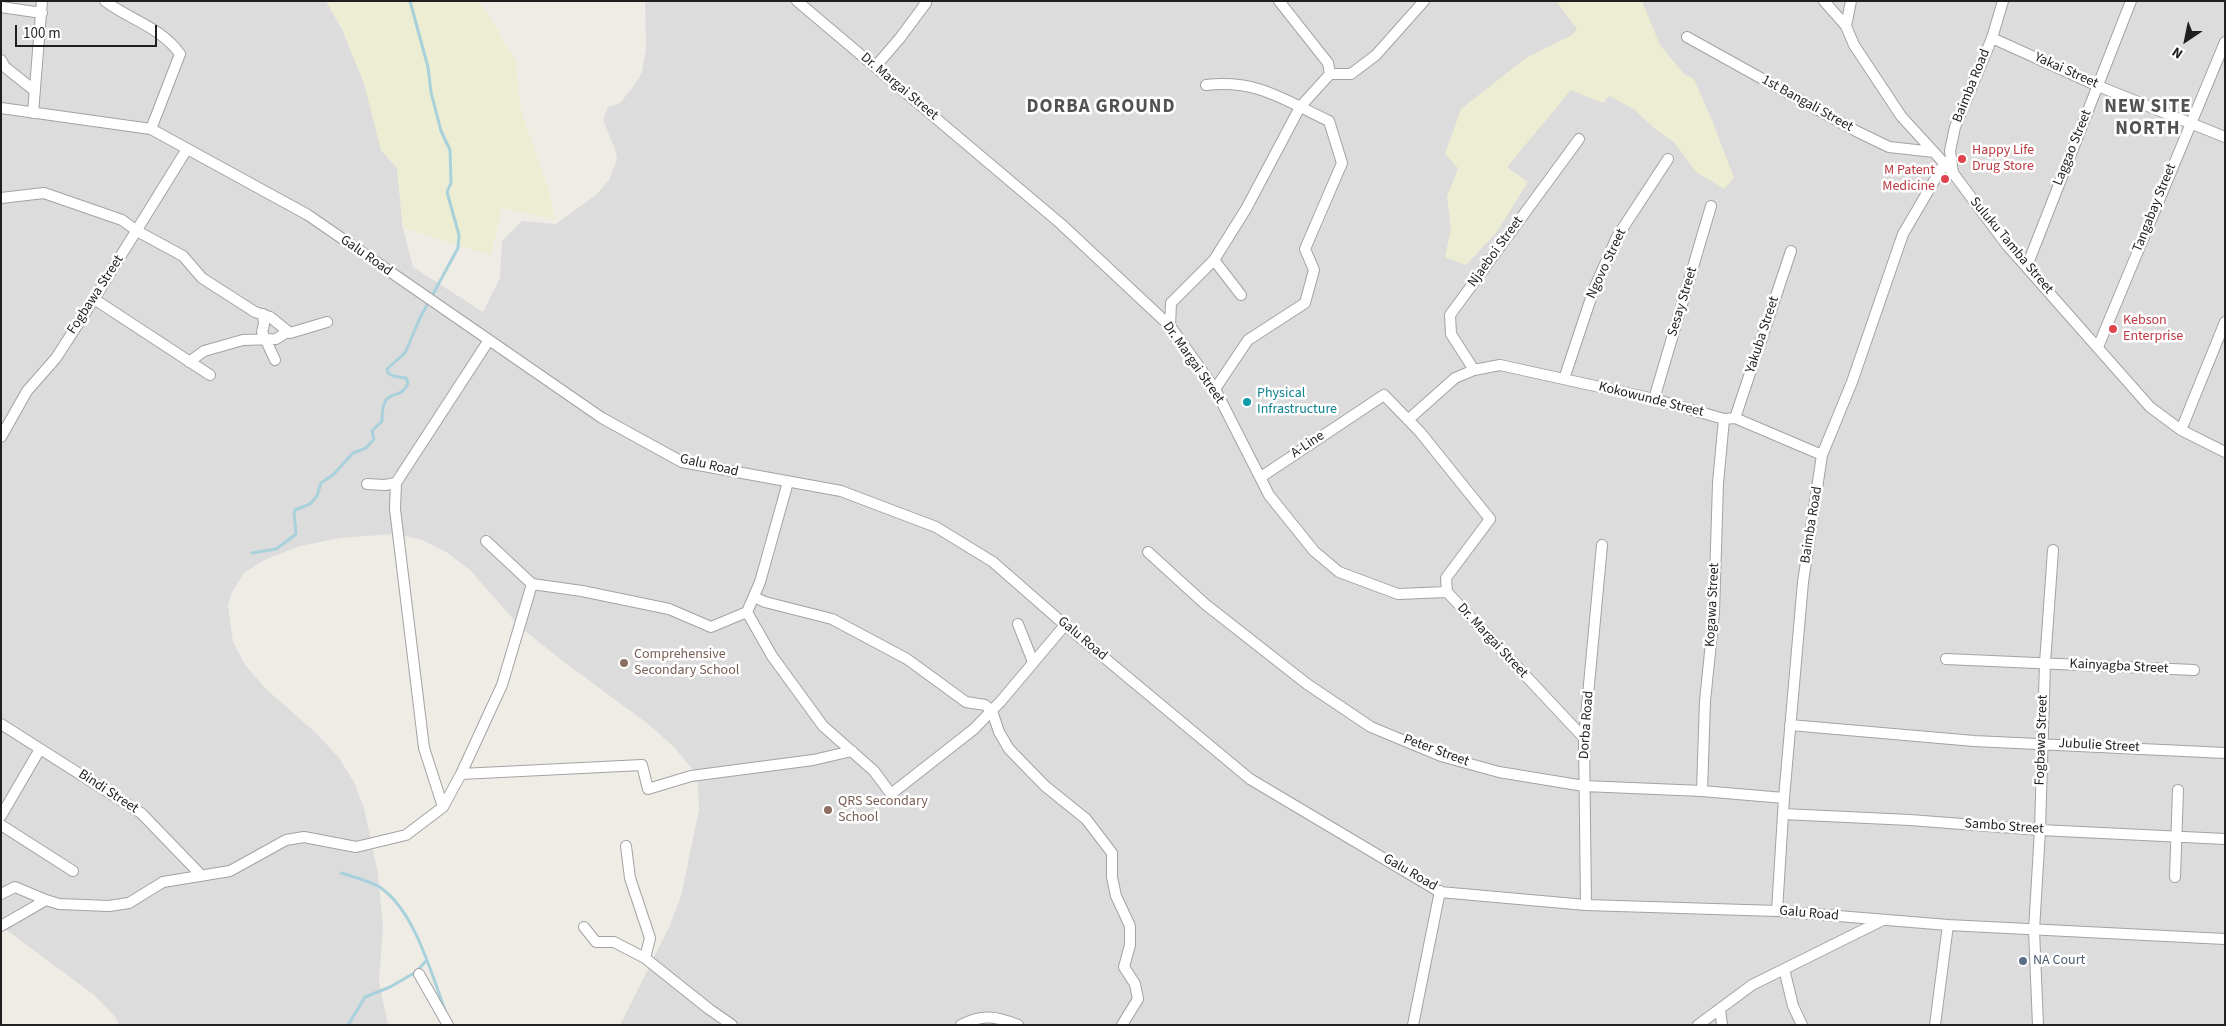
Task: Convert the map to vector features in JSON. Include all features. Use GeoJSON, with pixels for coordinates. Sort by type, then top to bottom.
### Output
{"type":"FeatureCollection","features":[{"type":"Feature","properties":{"kind":"street"},"geometry":{"type":"LineString","coordinates":[[33,113],[42,1]]}},
{"type":"Feature","properties":{"kind":"street"},"geometry":{"type":"LineString","coordinates":[[105,1],[161,32],[180,54],[151,129]]}},
{"type":"Feature","properties":{"kind":"street","name":"Dr. Margai Street"},"geometry":{"type":"LineString","coordinates":[[797,1],[1062,224],[1170,326],[1215,390],[1270,495],[1314,551],[1339,572],[1398,594],[1447,592],[1584,738]]}},
{"type":"Feature","properties":{"kind":"street"},"geometry":{"type":"LineString","coordinates":[[1279,1],[1328,63],[1330,74]]}},
{"type":"Feature","properties":{"kind":"street"},"geometry":{"type":"LineString","coordinates":[[1170,326],[1172,303],[1214,260],[1246,208],[1300,107],[1330,74],[1351,74],[1376,55],[1424,1]]}},
{"type":"Feature","properties":{"kind":"street","name":"Suluku Tamba Street"},"geometry":{"type":"LineString","coordinates":[[1824,1],[1846,26],[1854,44],[1900,116],[1953,173],[2006,244],[2150,407],[2181,430],[2225,452]]}},
{"type":"Feature","properties":{"kind":"street"},"geometry":{"type":"LineString","coordinates":[[1846,26],[1851,1]]}},
{"type":"Feature","properties":{"kind":"street","name":"Baimba Road"},"geometry":{"type":"LineString","coordinates":[[1953,173],[1950,151],[1955,127],[1992,38],[2003,1]]}},
{"type":"Feature","properties":{"kind":"street","name":"Laggao Street"},"geometry":{"type":"LineString","coordinates":[[2027,266],[2131,1]]}},
{"type":"Feature","properties":{"kind":"street"},"geometry":{"type":"LineString","coordinates":[[875,67],[900,38],[926,2]]}},
{"type":"Feature","properties":{"kind":"street"},"geometry":{"type":"LineString","coordinates":[[1,7],[42,14]]}},
{"type":"Feature","properties":{"kind":"street","name":"1st Bangali Street"},"geometry":{"type":"LineString","coordinates":[[1687,37],[1856,131],[1889,147],[1934,152]]}},
{"type":"Feature","properties":{"kind":"street","name":"Yakai Street"},"geometry":{"type":"LineString","coordinates":[[1992,38],[2098,86],[2225,137]]}},
{"type":"Feature","properties":{"kind":"street","name":"Tangabay Street"},"geometry":{"type":"LineString","coordinates":[[2098,347],[2225,42]]}},
{"type":"Feature","properties":{"kind":"street"},"geometry":{"type":"LineString","coordinates":[[1,60],[5,67],[35,91]]}},
{"type":"Feature","properties":{"kind":"street"},"geometry":{"type":"LineString","coordinates":[[1206,85],[1228,82],[1260,88],[1329,121],[1342,163],[1305,249],[1314,270],[1305,303],[1248,340],[1215,390]]}},
{"type":"Feature","properties":{"kind":"street","name":"Galu Road"},"geometry":{"type":"LineString","coordinates":[[1,108],[151,129],[308,215],[602,418],[682,462],[841,491],[936,527],[993,562],[1065,625],[1250,779],[1440,891],[1586,905],[1777,911],[1948,925],[2225,939]]}},
{"type":"Feature","properties":{"kind":"street","name":"Njaeboi Street"},"geometry":{"type":"LineString","coordinates":[[1474,370],[1450,334],[1450,315],[1579,139]]}},
{"type":"Feature","properties":{"kind":"street","name":"Fogbawa Street"},"geometry":{"type":"LineString","coordinates":[[1,437],[27,391],[56,358],[187,149]]}},
{"type":"Feature","properties":{"kind":"street","name":"Ngovo Street"},"geometry":{"type":"LineString","coordinates":[[1564,379],[1594,289],[1617,237],[1668,159]]}},
{"type":"Feature","properties":{"kind":"street","name":"Baimba Road"},"geometry":{"type":"LineString","coordinates":[[1777,911],[1784,798],[1803,582],[1822,455],[1852,382],[1903,234],[1944,164]]}},
{"type":"Feature","properties":{"kind":"street"},"geometry":{"type":"LineString","coordinates":[[1,198],[44,193],[122,220],[137,231],[183,256],[202,278],[255,312],[270,317],[290,334],[327,322]]}},
{"type":"Feature","properties":{"kind":"street","name":"Sesay Street"},"geometry":{"type":"LineString","coordinates":[[1654,399],[1712,206]]}},
{"type":"Feature","properties":{"kind":"street","name":"Yakuba Street"},"geometry":{"type":"LineString","coordinates":[[1735,418],[1790,252]]}},
{"type":"Feature","properties":{"kind":"street"},"geometry":{"type":"LineString","coordinates":[[1214,260],[1240,295]]}},
{"type":"Feature","properties":{"kind":"street"},"geometry":{"type":"LineString","coordinates":[[94,299],[210,375]]}},
{"type":"Feature","properties":{"kind":"street"},"geometry":{"type":"LineString","coordinates":[[262,314],[264,324],[262,332],[275,360]]}},
{"type":"Feature","properties":{"kind":"street"},"geometry":{"type":"LineString","coordinates":[[2181,430],[2225,322]]}},
{"type":"Feature","properties":{"kind":"street"},"geometry":{"type":"LineString","coordinates":[[189,362],[204,351],[243,340],[276,339],[287,332]]}},
{"type":"Feature","properties":{"kind":"street"},"geometry":{"type":"LineString","coordinates":[[443,807],[424,748],[396,519],[396,483],[489,340]]}},
{"type":"Feature","properties":{"kind":"street","name":"Kokowunde Street"},"geometry":{"type":"LineString","coordinates":[[1474,370],[1500,365],[1654,399],[1724,419],[1735,418],[1822,455]]}},
{"type":"Feature","properties":{"kind":"street"},"geometry":{"type":"LineString","coordinates":[[1447,592],[1446,578],[1490,519],[1408,419],[1454,378],[1474,370]]}},
{"type":"Feature","properties":{"kind":"street","name":"A-Line"},"geometry":{"type":"LineString","coordinates":[[1261,477],[1384,395],[1408,419]]}},
{"type":"Feature","properties":{"kind":"street","name":"Kogawa Street"},"geometry":{"type":"LineString","coordinates":[[1702,791],[1705,701],[1714,613],[1718,483],[1724,419]]}},
{"type":"Feature","properties":{"kind":"street"},"geometry":{"type":"LineString","coordinates":[[486,541],[532,584],[591,592],[669,609],[711,627],[747,612],[760,582],[788,482]]}},
{"type":"Feature","properties":{"kind":"street"},"geometry":{"type":"LineString","coordinates":[[367,484],[385,485],[396,483]]}},
{"type":"Feature","properties":{"kind":"street","name":"Dorba Road"},"geometry":{"type":"LineString","coordinates":[[1586,905],[1584,738],[1602,545]]}},
{"type":"Feature","properties":{"kind":"street","name":"Fogbawa Street"},"geometry":{"type":"LineString","coordinates":[[2038,1025],[2034,930],[2040,830],[2041,743],[2045,663],[2053,550]]}},
{"type":"Feature","properties":{"kind":"street","name":"Peter Street"},"geometry":{"type":"LineString","coordinates":[[1148,552],[1205,604],[1308,684],[1371,727],[1441,756],[1499,772],[1584,786],[1702,791],[1784,798]]}},
{"type":"Feature","properties":{"kind":"street"},"geometry":{"type":"LineString","coordinates":[[1,894],[15,887],[59,904],[110,906],[129,903],[163,882],[230,871],[286,840],[304,836],[356,847],[406,835],[443,807],[461,774],[502,685],[532,584]]}},
{"type":"Feature","properties":{"kind":"street"},"geometry":{"type":"LineString","coordinates":[[754,597],[765,602],[832,619],[907,659],[966,702],[985,705],[992,710],[999,732],[1009,749],[1045,786],[1086,819],[1112,853],[1112,877],[1116,896],[1130,926],[1130,945],[1124,967],[1135,984],[1138,999],[1122,1025]]}},
{"type":"Feature","properties":{"kind":"street"},"geometry":{"type":"LineString","coordinates":[[747,612],[772,656],[823,726],[874,771],[890,794],[974,729],[1065,625]]}},
{"type":"Feature","properties":{"kind":"street"},"geometry":{"type":"LineString","coordinates":[[1018,624],[1033,662]]}},
{"type":"Feature","properties":{"kind":"street","name":"Kainyagba Street"},"geometry":{"type":"LineString","coordinates":[[1946,659],[2194,670]]}},
{"type":"Feature","properties":{"kind":"street","name":"Bindi Street"},"geometry":{"type":"LineString","coordinates":[[1,724],[141,813],[201,876]]}},
{"type":"Feature","properties":{"kind":"street","name":"Jubulie Street"},"geometry":{"type":"LineString","coordinates":[[1790,725],[1974,741],[2225,753]]}},
{"type":"Feature","properties":{"kind":"street"},"geometry":{"type":"LineString","coordinates":[[1,816],[40,749]]}},
{"type":"Feature","properties":{"kind":"street"},"geometry":{"type":"LineString","coordinates":[[461,774],[642,766],[648,789],[691,776],[813,760],[852,751]]}},
{"type":"Feature","properties":{"kind":"street"},"geometry":{"type":"LineString","coordinates":[[2175,877],[2178,790]]}},
{"type":"Feature","properties":{"kind":"street","name":"Sambo Street"},"geometry":{"type":"LineString","coordinates":[[1783,814],[2225,839]]}},
{"type":"Feature","properties":{"kind":"street"},"geometry":{"type":"LineString","coordinates":[[1,825],[73,870]]}},
{"type":"Feature","properties":{"kind":"street"},"geometry":{"type":"LineString","coordinates":[[626,846],[630,878],[650,938],[645,958]]}},
{"type":"Feature","properties":{"kind":"street"},"geometry":{"type":"LineString","coordinates":[[1413,1025],[1440,891]]}},
{"type":"Feature","properties":{"kind":"street"},"geometry":{"type":"LineString","coordinates":[[1,926],[46,900]]}},
{"type":"Feature","properties":{"kind":"street"},"geometry":{"type":"LineString","coordinates":[[1698,1025],[1752,985],[1884,920]]}},
{"type":"Feature","properties":{"kind":"street"},"geometry":{"type":"LineString","coordinates":[[1935,1025],[1948,925]]}},
{"type":"Feature","properties":{"kind":"street"},"geometry":{"type":"LineString","coordinates":[[584,927],[596,942],[614,942],[645,958],[708,1009],[732,1025]]}},
{"type":"Feature","properties":{"kind":"street"},"geometry":{"type":"LineString","coordinates":[[1784,969],[1793,1006],[1802,1025]]}},
{"type":"Feature","properties":{"kind":"street"},"geometry":{"type":"LineString","coordinates":[[419,974],[448,1025]]}},
{"type":"Feature","properties":{"kind":"street"},"geometry":{"type":"LineString","coordinates":[[1720,1009],[1722,1025]]}},
{"type":"Feature","properties":{"kind":"street"},"geometry":{"type":"LineString","coordinates":[[961,1025],[973,1018],[997,1017],[1018,1025]]}},
{"type":"Feature","properties":{"kind":"shaded area"},"geometry":{"type":"Polygon","coordinates":[[[1,1],[326,1],[342,29],[364,83],[381,150],[397,168],[403,228],[413,267],[483,312],[500,278],[502,241],[522,221],[556,224],[596,195],[609,180],[617,160],[616,152],[603,120],[608,107],[620,103],[642,72],[646,48],[645,1],[2225,1],[2225,1025],[620,1025],[670,925],[681,896],[699,810],[698,783],[693,770],[674,747],[648,724],[519,626],[470,570],[446,552],[420,539],[393,534],[340,538],[300,546],[264,560],[244,573],[231,594],[228,606],[233,642],[246,666],[266,689],[317,734],[339,758],[354,782],[364,808],[378,874],[383,927],[379,982],[388,1025],[119,1025],[116,1018],[94,995],[1,926],[1,1]]]}},
{"type":"Feature","properties":{"kind":"green space"},"geometry":{"type":"Polygon","coordinates":[[[326,1],[478,1],[495,25],[516,62],[521,111],[548,187],[555,220],[502,208],[491,255],[403,228],[397,168],[381,150],[364,83],[342,29],[326,1]]]}},
{"type":"Feature","properties":{"kind":"green space"},"geometry":{"type":"Polygon","coordinates":[[[1556,1],[1642,1],[1660,45],[1685,75],[1694,79],[1734,178],[1724,189],[1696,172],[1674,142],[1654,128],[1634,109],[1609,96],[1603,103],[1571,90],[1507,167],[1528,182],[1496,233],[1466,265],[1445,257],[1451,228],[1447,197],[1458,168],[1445,154],[1461,109],[1526,58],[1572,35],[1577,29],[1556,1]]]}},
{"type":"Feature","properties":{"kind":"waterway"},"geometry":{"type":"LineString","coordinates":[[252,553],[276,549],[295,535],[295,510],[310,504],[317,496],[321,483],[334,474],[353,453],[366,448],[374,439],[372,431],[382,421],[385,402],[388,398],[405,389],[408,383],[406,378],[393,376],[388,373],[387,369],[405,353],[420,318],[458,248],[459,235],[447,192],[451,183],[450,150],[441,131],[431,92],[428,67],[410,1]]}},
{"type":"Feature","properties":{"kind":"waterway"},"geometry":{"type":"LineString","coordinates":[[341,873],[367,881],[381,888],[403,912],[428,961],[445,1010]]}},
{"type":"Feature","properties":{"kind":"waterway"},"geometry":{"type":"LineString","coordinates":[[348,1025],[365,997],[390,987],[416,972],[426,961]]}},
{"type":"Feature","properties":{"kind":"place","name":"Happy Life Drug Store"},"geometry":{"type":"Point","coordinates":[1962,159]}},
{"type":"Feature","properties":{"kind":"place","name":"M Patent Medicine"},"geometry":{"type":"Point","coordinates":[1945,179]}},
{"type":"Feature","properties":{"kind":"place","name":"Kebson Enterprise"},"geometry":{"type":"Point","coordinates":[2113,329]}},
{"type":"Feature","properties":{"kind":"place","name":"Physical Infrastructure"},"geometry":{"type":"Point","coordinates":[1247,402]}},
{"type":"Feature","properties":{"kind":"place","name":"Comprehensive Secondary School"},"geometry":{"type":"Point","coordinates":[624,663]}},
{"type":"Feature","properties":{"kind":"place","name":"QRS Secondary School"},"geometry":{"type":"Point","coordinates":[828,810]}},
{"type":"Feature","properties":{"kind":"place","name":"NA Court"},"geometry":{"type":"Point","coordinates":[2023,961]}},
{"type":"Feature","properties":{"kind":"district","name":"DORBA GROUND"},"geometry":{"type":"Point","coordinates":[1101,108]}},
{"type":"Feature","properties":{"kind":"district","name":"NEW SITE NORTH"},"geometry":{"type":"Point","coordinates":[2148,119]}}]}
